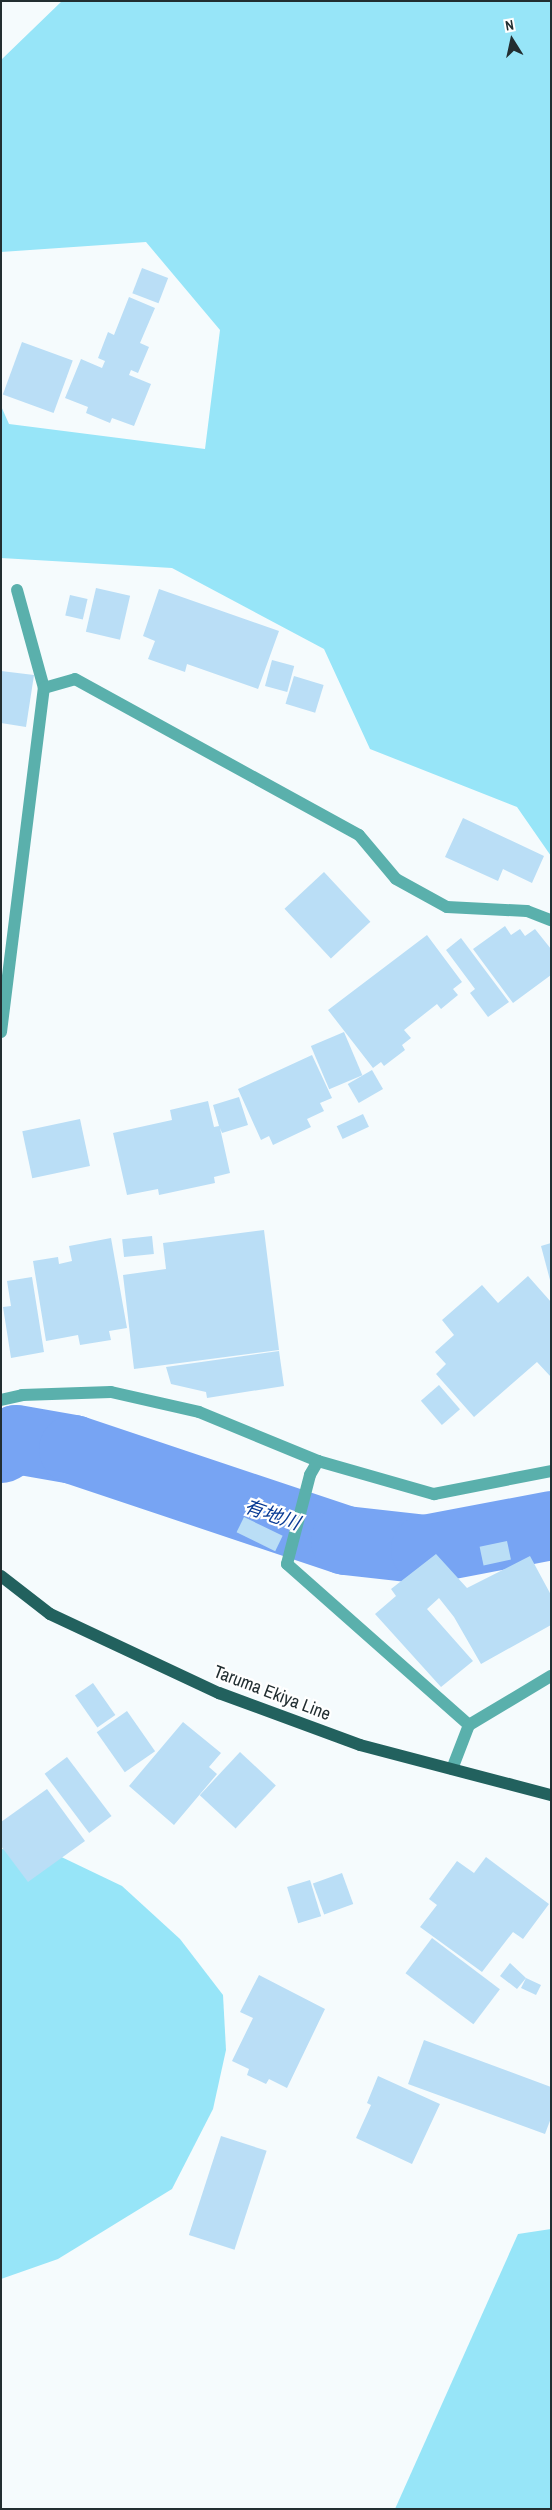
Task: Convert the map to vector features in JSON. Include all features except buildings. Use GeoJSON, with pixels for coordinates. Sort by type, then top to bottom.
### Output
{"type":"FeatureCollection","features":[{"type":"Feature","properties":{"kind":"main road","name":"Taruma Ekiya Line"},"geometry":{"type":"LineString","coordinates":[[1,1576],[50,1614],[218,1693],[360,1745],[551,1795]]}},
{"type":"Feature","properties":{"kind":"street"},"geometry":{"type":"LineString","coordinates":[[1,1032],[3,995],[44,688],[17,590]]}},
{"type":"Feature","properties":{"kind":"street"},"geometry":{"type":"LineString","coordinates":[[44,688],[75,679],[359,835],[396,879],[447,907],[527,911],[551,920]]}},
{"type":"Feature","properties":{"kind":"street"},"geometry":{"type":"LineString","coordinates":[[1,1400],[22,1395],[111,1392],[198,1412],[318,1461],[434,1494],[551,1471]]}},
{"type":"Feature","properties":{"kind":"street"},"geometry":{"type":"LineString","coordinates":[[318,1461],[310,1475],[287,1564],[469,1725]]}},
{"type":"Feature","properties":{"kind":"street"},"geometry":{"type":"LineString","coordinates":[[452,1769],[469,1725],[551,1676]]}},
{"type":"Feature","properties":{"kind":"shaded area"},"geometry":{"type":"Polygon","coordinates":[[[62,1],[551,1],[551,856],[517,807],[370,749],[324,649],[172,568],[1,558],[1,406],[9,424],[205,449],[220,330],[146,242],[1,252],[1,60],[62,1]]]}},
{"type":"Feature","properties":{"kind":"shaded area"},"geometry":{"type":"Polygon","coordinates":[[[1,1849],[51,1852],[122,1886],[180,1939],[223,1995],[226,2050],[213,2109],[172,2189],[58,2259],[1,2279],[1,1849]]]}},
{"type":"Feature","properties":{"kind":"shaded area"},"geometry":{"type":"Polygon","coordinates":[[[551,2229],[551,2509],[395,2509],[518,2234],[551,2229]]]}},
{"type":"Feature","properties":{"kind":"waterway","name":"有地川"},"geometry":{"type":"LineString","coordinates":[[1,1448],[16,1439],[73,1449],[345,1540],[425,1549],[551,1525]]}}]}
